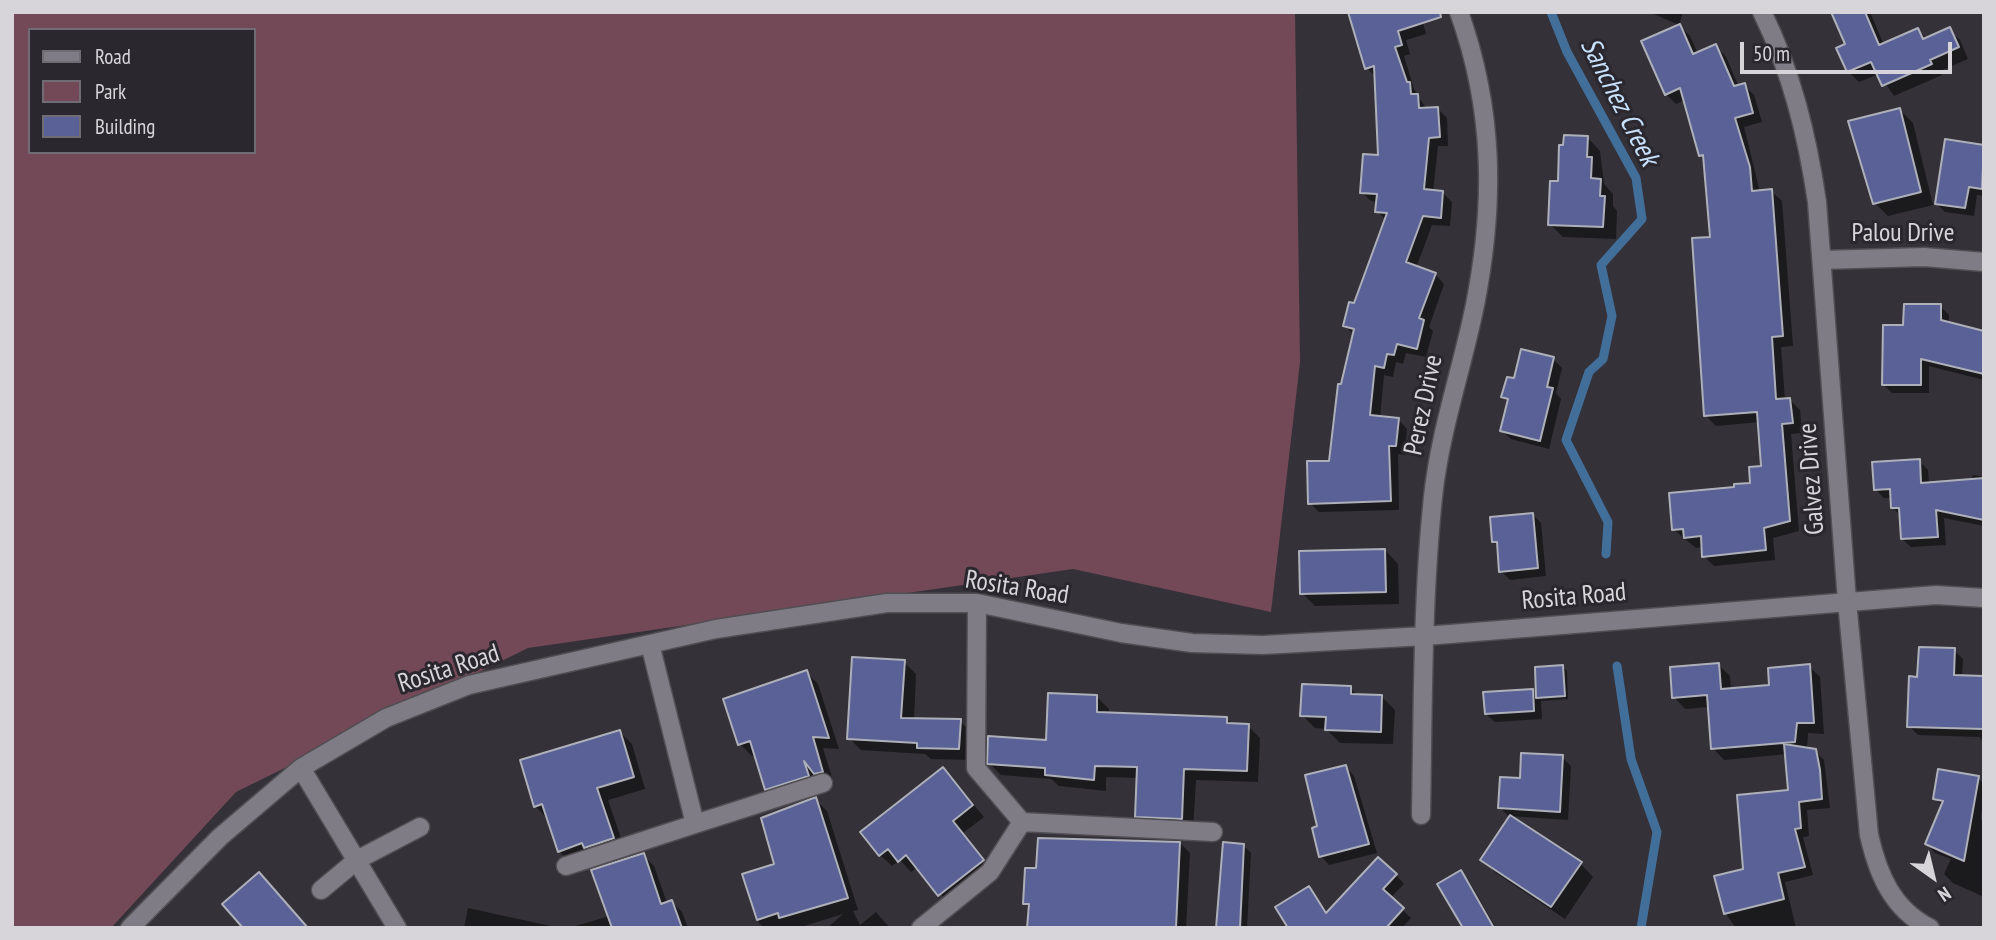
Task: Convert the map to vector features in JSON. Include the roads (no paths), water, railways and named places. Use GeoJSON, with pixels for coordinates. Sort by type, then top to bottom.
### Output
{"type":"FeatureCollection","features":[{"type":"Feature","properties":{"kind":"street","name":"Perez Drive"},"geometry":{"type":"LineString","coordinates":[[1420,815],[1425,636],[1433,496],[1448,409],[1475,306],[1489,212],[1488,132],[1474,53],[1459,12]]}},
{"type":"Feature","properties":{"kind":"street","name":"Galvez Drive"},"geometry":{"type":"LineString","coordinates":[[1762,12],[1794,88],[1808,143],[1822,260],[1847,601],[1870,835],[1877,869],[1896,902],[1930,928]]}},
{"type":"Feature","properties":{"kind":"street","name":"Palou Drive"},"geometry":{"type":"LineString","coordinates":[[1822,260],[1924,257],[1984,262]]}},
{"type":"Feature","properties":{"kind":"street","name":"Rosita Road"},"geometry":{"type":"LineString","coordinates":[[130,928],[220,838],[301,768],[386,718],[469,685],[716,629],[887,603],[977,603],[1121,634],[1192,643],[1263,645],[1425,636],[1936,595],[1984,598]]}},
{"type":"Feature","properties":{"kind":"street"},"geometry":{"type":"LineString","coordinates":[[977,603],[976,768],[1022,822],[1213,832]]}},
{"type":"Feature","properties":{"kind":"street"},"geometry":{"type":"LineString","coordinates":[[650,644],[695,824]]}},
{"type":"Feature","properties":{"kind":"street"},"geometry":{"type":"LineString","coordinates":[[301,768],[397,928]]}},
{"type":"Feature","properties":{"kind":"street"},"geometry":{"type":"LineString","coordinates":[[566,866],[823,783]]}},
{"type":"Feature","properties":{"kind":"street"},"geometry":{"type":"LineString","coordinates":[[921,928],[990,872],[1022,822]]}},
{"type":"Feature","properties":{"kind":"street"},"geometry":{"type":"LineString","coordinates":[[320,890],[357,860],[420,827]]}},
{"type":"Feature","properties":{"kind":"waterway","name":"Sanchez Creek"},"geometry":{"type":"LineString","coordinates":[[1551,12],[1567,52],[1636,178],[1642,219],[1601,265],[1612,316],[1603,359],[1589,372],[1566,440],[1608,522],[1606,554]]}},
{"type":"Feature","properties":{"kind":"waterway","name":"Sanchez Creek"},"geometry":{"type":"LineString","coordinates":[[1617,666],[1631,759],[1657,832],[1641,928]]}}]}
